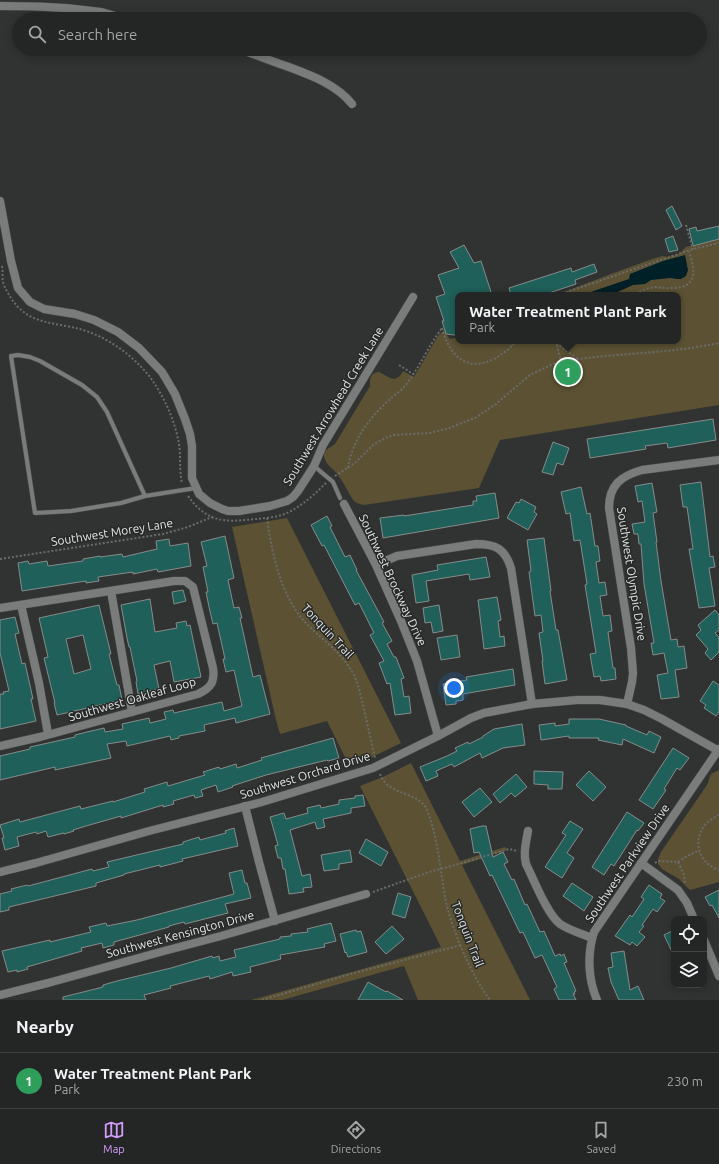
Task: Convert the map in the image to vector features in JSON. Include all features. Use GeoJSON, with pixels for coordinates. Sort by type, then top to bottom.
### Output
{"type":"FeatureCollection","features":[{"type":"Feature","properties":{"kind":"street"},"geometry":{"type":"LineString","coordinates":[[0,6],[22,6],[100,12]]}},
{"type":"Feature","properties":{"kind":"street"},"geometry":{"type":"LineString","coordinates":[[259,56],[313,76],[332,86],[352,104]]}},
{"type":"Feature","properties":{"kind":"street"},"geometry":{"type":"LineString","coordinates":[[0,201],[11,261],[18,288],[30,302],[44,309],[74,314],[94,320],[118,332],[139,348],[162,372],[175,394],[190,434],[192,446],[192,478],[196,488]]}},
{"type":"Feature","properties":{"kind":"street","name":"Southwest Arrowhead Creek Lane"},"geometry":{"type":"LineString","coordinates":[[196,488],[204,499],[216,507],[228,511],[239,511],[270,506],[287,501],[293,497],[314,466],[323,445],[413,297]]}},
{"type":"Feature","properties":{"kind":"street","name":"Southwest Olympic Drive"},"geometry":{"type":"LineString","coordinates":[[627,704],[632,682],[632,661],[609,508],[611,492],[622,478],[631,473],[642,470],[719,462]]}},
{"type":"Feature","properties":{"kind":"street","name":"Southwest Brockway Drive"},"geometry":{"type":"LineString","coordinates":[[342,501],[376,565],[401,621],[416,661],[438,736]]}},
{"type":"Feature","properties":{"kind":"street"},"geometry":{"type":"LineString","coordinates":[[376,565],[397,556],[476,544],[492,545],[503,553],[511,568],[532,704]]}},
{"type":"Feature","properties":{"kind":"street","name":"Southwest Oakleaf Loop"},"geometry":{"type":"LineString","coordinates":[[0,608],[174,580],[185,581],[193,587],[214,675],[212,683],[206,690],[198,694],[0,746]]}},
{"type":"Feature","properties":{"kind":"street"},"geometry":{"type":"LineString","coordinates":[[111,591],[132,712]]}},
{"type":"Feature","properties":{"kind":"street"},"geometry":{"type":"LineString","coordinates":[[21,605],[39,683],[48,734]]}},
{"type":"Feature","properties":{"kind":"street","name":"Southwest Orchard Drive"},"geometry":{"type":"LineString","coordinates":[[0,872],[245,806],[373,768],[471,718],[484,713],[532,704],[577,700],[600,700],[627,704],[662,719],[719,750]]}},
{"type":"Feature","properties":{"kind":"street","name":"Southwest Parkview Drive"},"geometry":{"type":"LineString","coordinates":[[597,1000],[593,992],[589,959],[594,932],[719,750]]}},
{"type":"Feature","properties":{"kind":"street"},"geometry":{"type":"LineString","coordinates":[[245,806],[276,921]]}},
{"type":"Feature","properties":{"kind":"street"},"geometry":{"type":"LineString","coordinates":[[528,831],[524,852],[526,864],[551,914],[563,926],[592,938]]}},
{"type":"Feature","properties":{"kind":"street"},"geometry":{"type":"LineString","coordinates":[[642,863],[649,870],[675,887],[681,894],[692,916]]}},
{"type":"Feature","properties":{"kind":"street","name":"Southwest Kensington Drive"},"geometry":{"type":"LineString","coordinates":[[0,995],[48,984],[164,950],[276,921],[366,894]]}},
{"type":"Feature","properties":{"kind":"street"},"geometry":{"type":"LineString","coordinates":[[707,947],[719,976]]}},
{"type":"Feature","properties":{"kind":"lane"},"geometry":{"type":"LineString","coordinates":[[145,496],[107,412],[97,397],[82,385],[40,361],[30,357],[18,355],[12,356],[36,513],[78,510],[121,503],[145,496],[196,488]]}},
{"type":"Feature","properties":{"kind":"lane"},"geometry":{"type":"LineString","coordinates":[[314,466],[333,482],[342,501]]}},
{"type":"Feature","properties":{"kind":"path"},"geometry":{"type":"LineString","coordinates":[[686,225],[693,249]]}},
{"type":"Feature","properties":{"kind":"path"},"geometry":{"type":"LineString","coordinates":[[567,292],[693,249],[719,243]]}},
{"type":"Feature","properties":{"kind":"path"},"geometry":{"type":"LineString","coordinates":[[640,292],[654,287],[677,288],[690,282],[694,276],[694,271],[689,251]]}},
{"type":"Feature","properties":{"kind":"path"},"geometry":{"type":"LineString","coordinates":[[2,262],[4,285],[14,303],[22,312],[38,320],[76,328],[106,340],[126,353],[147,374],[160,394],[175,428],[179,445],[180,474],[188,497],[197,507],[212,517]]}},
{"type":"Feature","properties":{"kind":"path"},"geometry":{"type":"LineString","coordinates":[[348,468],[352,450],[363,430],[389,400],[404,387],[442,328],[443,334],[451,348],[460,359],[468,364],[479,364],[490,361],[500,356],[512,346]]}},
{"type":"Feature","properties":{"kind":"path"},"geometry":{"type":"LineString","coordinates":[[337,474],[355,463],[377,442],[385,438],[394,435],[430,432],[465,423],[496,404],[530,375],[554,363],[578,359],[667,351],[719,343]]}},
{"type":"Feature","properties":{"kind":"path"},"geometry":{"type":"LineString","coordinates":[[557,345],[578,359]]}},
{"type":"Feature","properties":{"kind":"path"},"geometry":{"type":"LineString","coordinates":[[557,345],[561,362]]}},
{"type":"Feature","properties":{"kind":"path"},"geometry":{"type":"LineString","coordinates":[[400,365],[413,374]]}},
{"type":"Feature","properties":{"kind":"path","name":"Southwest Morey Lane"},"geometry":{"type":"LineString","coordinates":[[0,559],[163,534],[188,528],[219,514],[222,509]]}},
{"type":"Feature","properties":{"kind":"path","name":"Tonquin Trail"},"geometry":{"type":"LineString","coordinates":[[267,518],[276,564],[284,587],[293,605],[307,623],[346,662],[354,676],[360,690],[375,757]]}},
{"type":"Feature","properties":{"kind":"path","name":"Tonquin Trail"},"geometry":{"type":"LineString","coordinates":[[381,776],[385,783],[417,799],[425,807],[436,840],[451,918],[476,978],[490,1000]]}},
{"type":"Feature","properties":{"kind":"path"},"geometry":{"type":"LineString","coordinates":[[719,815],[707,823],[702,829],[698,843],[698,851],[705,861],[719,870]]}},
{"type":"Feature","properties":{"kind":"path"},"geometry":{"type":"LineString","coordinates":[[366,894],[429,872],[509,849],[524,852]]}},
{"type":"Feature","properties":{"kind":"path"},"geometry":{"type":"LineString","coordinates":[[649,870],[658,861],[678,862],[698,851]]}},
{"type":"Feature","properties":{"kind":"path"},"geometry":{"type":"LineString","coordinates":[[678,862],[684,875],[685,885],[681,894]]}},
{"type":"Feature","properties":{"kind":"path"},"geometry":{"type":"LineString","coordinates":[[262,1000],[461,945]]}},
{"type":"Feature","properties":{"kind":"shaded area"},"geometry":{"type":"Polygon","coordinates":[[[719,239],[719,405],[500,440],[479,488],[364,505],[353,500],[340,478],[324,458],[325,452],[335,444],[370,386],[370,378],[372,375],[379,372],[395,379],[400,376],[403,371],[414,377],[438,336],[445,329],[446,334],[450,339],[455,338],[455,344],[681,344],[681,292],[564,292],[652,259],[679,254],[686,247],[719,239]]]}},
{"type":"Feature","properties":{"kind":"shaded area"},"geometry":{"type":"Polygon","coordinates":[[[287,518],[401,743],[372,757],[349,765],[327,721],[280,734],[276,720],[232,527],[287,518]]]}},
{"type":"Feature","properties":{"kind":"shaded area"},"geometry":{"type":"Polygon","coordinates":[[[411,763],[460,861],[505,847],[507,850],[462,865],[530,1000],[418,1000],[404,966],[282,1000],[251,1000],[441,947],[360,786],[411,763]]]}},
{"type":"Feature","properties":{"kind":"shaded area"},"geometry":{"type":"Polygon","coordinates":[[[719,770],[719,882],[690,890],[679,879],[662,869],[658,864],[658,859],[661,852],[707,785],[711,774],[719,770]]]}},
{"type":"Feature","properties":{"kind":"water"},"geometry":{"type":"Polygon","coordinates":[[[685,255],[688,270],[686,276],[681,279],[670,278],[651,280],[645,284],[633,285],[618,292],[591,292],[629,279],[630,274],[663,261],[685,255]]]}},
{"type":"Feature","properties":{"kind":"building"},"geometry":{"type":"Polygon","coordinates":[[[672,206],[682,226],[676,230],[666,210],[672,206]]]}},
{"type":"Feature","properties":{"kind":"building"},"geometry":{"type":"Polygon","coordinates":[[[719,226],[719,239],[693,246],[689,229],[696,227],[697,231],[719,226]]]}},
{"type":"Feature","properties":{"kind":"building"},"geometry":{"type":"Polygon","coordinates":[[[673,236],[678,250],[669,252],[665,239],[673,236]]]}},
{"type":"Feature","properties":{"kind":"building"},"geometry":{"type":"Polygon","coordinates":[[[464,245],[474,263],[481,261],[491,292],[455,292],[454,335],[446,334],[442,321],[444,321],[436,297],[445,294],[438,275],[459,268],[450,252],[464,245]]]}},
{"type":"Feature","properties":{"kind":"building"},"geometry":{"type":"Polygon","coordinates":[[[594,264],[597,272],[575,280],[576,284],[552,292],[510,292],[509,288],[571,268],[572,272],[594,264]]]}},
{"type":"Feature","properties":{"kind":"building"},"geometry":{"type":"Polygon","coordinates":[[[713,419],[716,440],[668,448],[667,443],[645,446],[646,449],[590,458],[587,439],[713,419]]]}},
{"type":"Feature","properties":{"kind":"building"},"geometry":{"type":"Polygon","coordinates":[[[553,442],[569,448],[563,465],[557,463],[553,475],[542,472],[553,442]]]}},
{"type":"Feature","properties":{"kind":"building"},"geometry":{"type":"Polygon","coordinates":[[[701,482],[710,557],[713,556],[715,567],[709,568],[715,606],[699,608],[689,549],[693,549],[687,507],[683,507],[680,485],[701,482]]]}},
{"type":"Feature","properties":{"kind":"building"},"geometry":{"type":"Polygon","coordinates":[[[652,483],[657,512],[653,513],[656,542],[671,640],[677,639],[678,647],[684,646],[687,668],[675,670],[679,697],[661,699],[657,675],[668,673],[664,653],[653,655],[651,643],[654,643],[644,584],[641,544],[639,544],[638,534],[634,534],[632,524],[645,522],[642,501],[638,502],[635,486],[652,483]]]}},
{"type":"Feature","properties":{"kind":"building"},"geometry":{"type":"Polygon","coordinates":[[[581,487],[587,514],[590,513],[595,546],[598,546],[600,561],[596,562],[599,583],[605,582],[607,595],[600,596],[603,616],[610,615],[612,631],[608,632],[616,679],[601,681],[600,676],[594,677],[590,654],[596,653],[585,585],[587,584],[580,540],[574,541],[570,513],[566,514],[561,492],[581,487]]]}},
{"type":"Feature","properties":{"kind":"building"},"geometry":{"type":"Polygon","coordinates":[[[495,493],[499,518],[383,538],[380,518],[404,516],[473,505],[473,501],[477,501],[476,496],[495,493]]]}},
{"type":"Feature","properties":{"kind":"building"},"geometry":{"type":"Polygon","coordinates":[[[521,499],[536,507],[534,512],[537,514],[528,530],[507,518],[516,502],[519,503],[521,499]]]}},
{"type":"Feature","properties":{"kind":"building"},"geometry":{"type":"Polygon","coordinates":[[[327,516],[332,526],[330,527],[345,557],[350,555],[356,570],[384,622],[382,623],[392,641],[387,644],[394,657],[396,657],[404,678],[401,679],[404,697],[409,696],[411,713],[395,715],[390,683],[387,684],[379,663],[384,661],[370,635],[374,633],[359,603],[355,605],[324,545],[322,546],[311,525],[327,516]]]}},
{"type":"Feature","properties":{"kind":"building"},"geometry":{"type":"Polygon","coordinates":[[[225,536],[234,578],[228,580],[234,608],[239,607],[253,677],[260,675],[270,714],[236,723],[235,718],[204,725],[205,731],[179,736],[179,738],[171,740],[170,736],[127,746],[126,741],[107,744],[111,758],[55,770],[55,767],[0,780],[0,756],[104,728],[105,732],[123,729],[122,724],[149,718],[150,723],[166,719],[164,712],[173,710],[174,713],[222,702],[224,711],[242,706],[234,670],[226,672],[223,659],[225,659],[217,623],[213,624],[209,607],[206,592],[208,592],[203,567],[207,566],[201,542],[225,536]]]}},
{"type":"Feature","properties":{"kind":"building"},"geometry":{"type":"Polygon","coordinates":[[[544,538],[556,630],[558,630],[567,680],[545,684],[539,633],[543,632],[541,615],[535,616],[529,572],[531,571],[527,540],[544,538]]]}},
{"type":"Feature","properties":{"kind":"building"},"geometry":{"type":"Polygon","coordinates":[[[169,539],[170,546],[188,543],[191,566],[158,572],[157,569],[133,574],[133,572],[98,577],[99,581],[86,583],[86,581],[22,591],[18,563],[28,561],[29,564],[47,561],[48,566],[83,561],[83,559],[100,556],[122,554],[123,557],[157,549],[156,541],[169,539]]]}},
{"type":"Feature","properties":{"kind":"building"},"geometry":{"type":"Polygon","coordinates":[[[486,557],[490,577],[470,580],[469,574],[426,581],[429,601],[416,603],[412,575],[438,570],[437,565],[486,557]]]}},
{"type":"Feature","properties":{"kind":"building"},"geometry":{"type":"Polygon","coordinates":[[[183,590],[186,601],[174,604],[172,592],[183,590]]]}},
{"type":"Feature","properties":{"kind":"building"},"geometry":{"type":"Polygon","coordinates":[[[497,597],[501,620],[498,621],[500,637],[504,636],[505,646],[484,649],[478,600],[497,597]]]}},
{"type":"Feature","properties":{"kind":"building"},"geometry":{"type":"Polygon","coordinates":[[[150,599],[155,632],[177,628],[176,623],[186,621],[187,626],[190,625],[201,677],[174,682],[170,661],[154,665],[159,689],[138,694],[137,681],[121,605],[150,599]]]}},
{"type":"Feature","properties":{"kind":"building"},"geometry":{"type":"Polygon","coordinates":[[[99,605],[111,654],[109,654],[122,700],[57,715],[44,658],[48,657],[39,618],[99,605]],[[83,635],[66,639],[74,674],[91,669],[83,635]]]}},
{"type":"Feature","properties":{"kind":"building"},"geometry":{"type":"Polygon","coordinates":[[[439,605],[443,631],[433,633],[431,622],[425,623],[423,608],[439,605]]]}},
{"type":"Feature","properties":{"kind":"building"},"geometry":{"type":"Polygon","coordinates":[[[715,610],[719,615],[719,630],[715,633],[719,637],[719,652],[711,660],[705,653],[708,649],[696,635],[701,630],[698,625],[715,610]]]}},
{"type":"Feature","properties":{"kind":"building"},"geometry":{"type":"Polygon","coordinates":[[[15,617],[19,633],[15,634],[22,664],[25,663],[36,721],[0,729],[0,694],[4,694],[3,692],[9,691],[0,653],[0,620],[15,617]]]}},
{"type":"Feature","properties":{"kind":"building"},"geometry":{"type":"Polygon","coordinates":[[[457,635],[460,657],[441,660],[437,638],[457,635]]]}},
{"type":"Feature","properties":{"kind":"building"},"geometry":{"type":"Polygon","coordinates":[[[513,669],[515,685],[463,694],[463,700],[456,701],[456,704],[446,705],[443,684],[467,680],[466,677],[513,669]]]}},
{"type":"Feature","properties":{"kind":"building"},"geometry":{"type":"Polygon","coordinates":[[[713,681],[719,685],[719,712],[716,716],[704,708],[706,705],[700,701],[713,681]]]}},
{"type":"Feature","properties":{"kind":"building"},"geometry":{"type":"Polygon","coordinates":[[[569,719],[599,719],[626,725],[647,735],[649,731],[661,737],[654,753],[623,739],[622,745],[598,740],[599,738],[569,738],[569,736],[541,740],[539,725],[555,723],[555,726],[569,724],[569,719]]]}},
{"type":"Feature","properties":{"kind":"building"},"geometry":{"type":"Polygon","coordinates":[[[522,724],[525,745],[503,748],[482,758],[480,753],[454,767],[452,764],[436,771],[438,776],[426,781],[420,767],[457,751],[455,748],[468,742],[469,744],[483,737],[494,729],[522,724]]]}},
{"type":"Feature","properties":{"kind":"building"},"geometry":{"type":"Polygon","coordinates":[[[333,738],[339,758],[266,775],[218,792],[216,785],[201,790],[203,796],[195,798],[194,795],[173,801],[174,804],[163,807],[163,805],[121,818],[121,816],[64,834],[48,837],[46,831],[17,837],[19,846],[5,850],[2,838],[4,838],[0,825],[19,819],[20,822],[80,806],[81,809],[113,802],[145,792],[144,789],[167,782],[168,786],[205,775],[203,772],[219,767],[220,769],[236,764],[237,768],[262,760],[261,758],[333,738]]]}},
{"type":"Feature","properties":{"kind":"building"},"geometry":{"type":"Polygon","coordinates":[[[673,748],[689,758],[680,770],[677,768],[664,789],[666,790],[653,809],[639,800],[673,748]]]}},
{"type":"Feature","properties":{"kind":"building"},"geometry":{"type":"Polygon","coordinates":[[[534,771],[563,772],[562,789],[548,789],[548,785],[534,784],[534,771]]]}},
{"type":"Feature","properties":{"kind":"building"},"geometry":{"type":"Polygon","coordinates":[[[589,771],[606,787],[593,801],[576,785],[589,771]]]}},
{"type":"Feature","properties":{"kind":"building"},"geometry":{"type":"Polygon","coordinates":[[[516,774],[527,787],[515,797],[511,793],[500,803],[493,794],[516,774]]]}},
{"type":"Feature","properties":{"kind":"building"},"geometry":{"type":"Polygon","coordinates":[[[480,788],[492,802],[474,817],[462,802],[480,788]]]}},
{"type":"Feature","properties":{"kind":"building"},"geometry":{"type":"Polygon","coordinates":[[[363,795],[365,806],[351,808],[351,813],[323,819],[325,827],[317,829],[315,822],[290,830],[302,876],[310,874],[312,887],[303,888],[304,892],[289,894],[285,869],[283,869],[281,858],[278,858],[275,846],[278,845],[270,817],[284,813],[286,819],[308,813],[307,808],[320,805],[321,808],[339,804],[339,800],[355,798],[355,796],[363,795]]]}},
{"type":"Feature","properties":{"kind":"building"},"geometry":{"type":"Polygon","coordinates":[[[627,812],[644,823],[638,831],[637,830],[614,866],[611,864],[604,875],[592,867],[627,812]]]}},
{"type":"Feature","properties":{"kind":"building"},"geometry":{"type":"Polygon","coordinates":[[[570,821],[583,829],[567,853],[574,858],[562,878],[545,867],[566,835],[562,833],[570,821]]]}},
{"type":"Feature","properties":{"kind":"building"},"geometry":{"type":"Polygon","coordinates":[[[486,826],[493,857],[503,852],[508,862],[504,864],[512,880],[514,879],[525,905],[527,904],[540,932],[544,931],[555,956],[560,954],[561,956],[564,954],[567,962],[564,963],[576,991],[574,992],[575,994],[573,994],[576,1000],[559,1000],[554,989],[557,987],[542,955],[535,958],[523,932],[520,933],[492,875],[490,876],[479,852],[474,853],[470,829],[486,826]]]}},
{"type":"Feature","properties":{"kind":"building"},"geometry":{"type":"Polygon","coordinates":[[[234,828],[238,846],[182,859],[183,861],[160,867],[160,865],[124,874],[96,883],[96,886],[9,907],[9,910],[0,912],[0,894],[12,891],[11,889],[92,869],[93,871],[109,867],[107,862],[183,844],[183,842],[199,837],[200,840],[226,833],[225,831],[234,828]]]}},
{"type":"Feature","properties":{"kind":"building"},"geometry":{"type":"Polygon","coordinates":[[[366,839],[388,852],[381,866],[359,853],[366,839]]]}},
{"type":"Feature","properties":{"kind":"building"},"geometry":{"type":"Polygon","coordinates":[[[350,850],[352,862],[339,864],[339,869],[324,871],[321,855],[350,850]]]}},
{"type":"Feature","properties":{"kind":"building"},"geometry":{"type":"Polygon","coordinates":[[[242,870],[251,898],[225,904],[228,913],[185,924],[184,922],[169,926],[114,942],[114,945],[103,948],[102,943],[81,948],[82,951],[27,967],[28,969],[17,972],[17,970],[8,972],[2,951],[50,940],[50,942],[91,932],[89,927],[106,923],[107,926],[137,920],[234,894],[229,873],[242,870]]]}},
{"type":"Feature","properties":{"kind":"building"},"geometry":{"type":"Polygon","coordinates":[[[572,883],[593,897],[584,911],[563,896],[572,883]]]}},
{"type":"Feature","properties":{"kind":"building"},"geometry":{"type":"Polygon","coordinates":[[[649,885],[662,894],[660,898],[665,901],[657,912],[653,909],[642,925],[644,926],[639,932],[645,937],[637,946],[632,942],[630,945],[615,936],[630,915],[632,917],[644,899],[641,897],[649,885]]]}},
{"type":"Feature","properties":{"kind":"building"},"geometry":{"type":"Polygon","coordinates":[[[719,890],[719,918],[712,905],[710,906],[705,897],[719,890]]]}},
{"type":"Feature","properties":{"kind":"building"},"geometry":{"type":"Polygon","coordinates":[[[398,893],[411,897],[405,918],[392,914],[398,893]]]}},
{"type":"Feature","properties":{"kind":"building"},"geometry":{"type":"Polygon","coordinates":[[[331,923],[336,941],[324,944],[325,947],[280,955],[281,959],[250,967],[251,972],[233,976],[232,972],[210,979],[209,976],[170,986],[171,988],[144,995],[146,1000],[63,1000],[63,997],[103,987],[103,985],[212,956],[213,958],[219,956],[220,961],[236,957],[234,950],[280,939],[280,937],[291,936],[291,934],[308,932],[307,929],[331,923]]]}},
{"type":"Feature","properties":{"kind":"building"},"geometry":{"type":"Polygon","coordinates":[[[392,926],[404,939],[386,954],[375,942],[392,926]]]}},
{"type":"Feature","properties":{"kind":"building"},"geometry":{"type":"Polygon","coordinates":[[[356,930],[357,932],[361,931],[367,952],[348,957],[346,952],[345,953],[340,934],[356,930]]]}},
{"type":"Feature","properties":{"kind":"building"},"geometry":{"type":"Polygon","coordinates":[[[671,932],[671,950],[664,935],[671,932]]]}},
{"type":"Feature","properties":{"kind":"building"},"geometry":{"type":"Polygon","coordinates":[[[624,951],[630,990],[638,986],[644,1000],[619,1000],[611,982],[608,968],[613,967],[611,953],[624,951]]]}},
{"type":"Feature","properties":{"kind":"building"},"geometry":{"type":"Polygon","coordinates":[[[368,982],[386,992],[387,991],[403,1000],[358,1000],[368,982]]]}},
{"type":"Feature","properties":{"kind":"place","name":"Water Treatment Plant Park"},"geometry":{"type":"Point","coordinates":[568,372]}}]}
